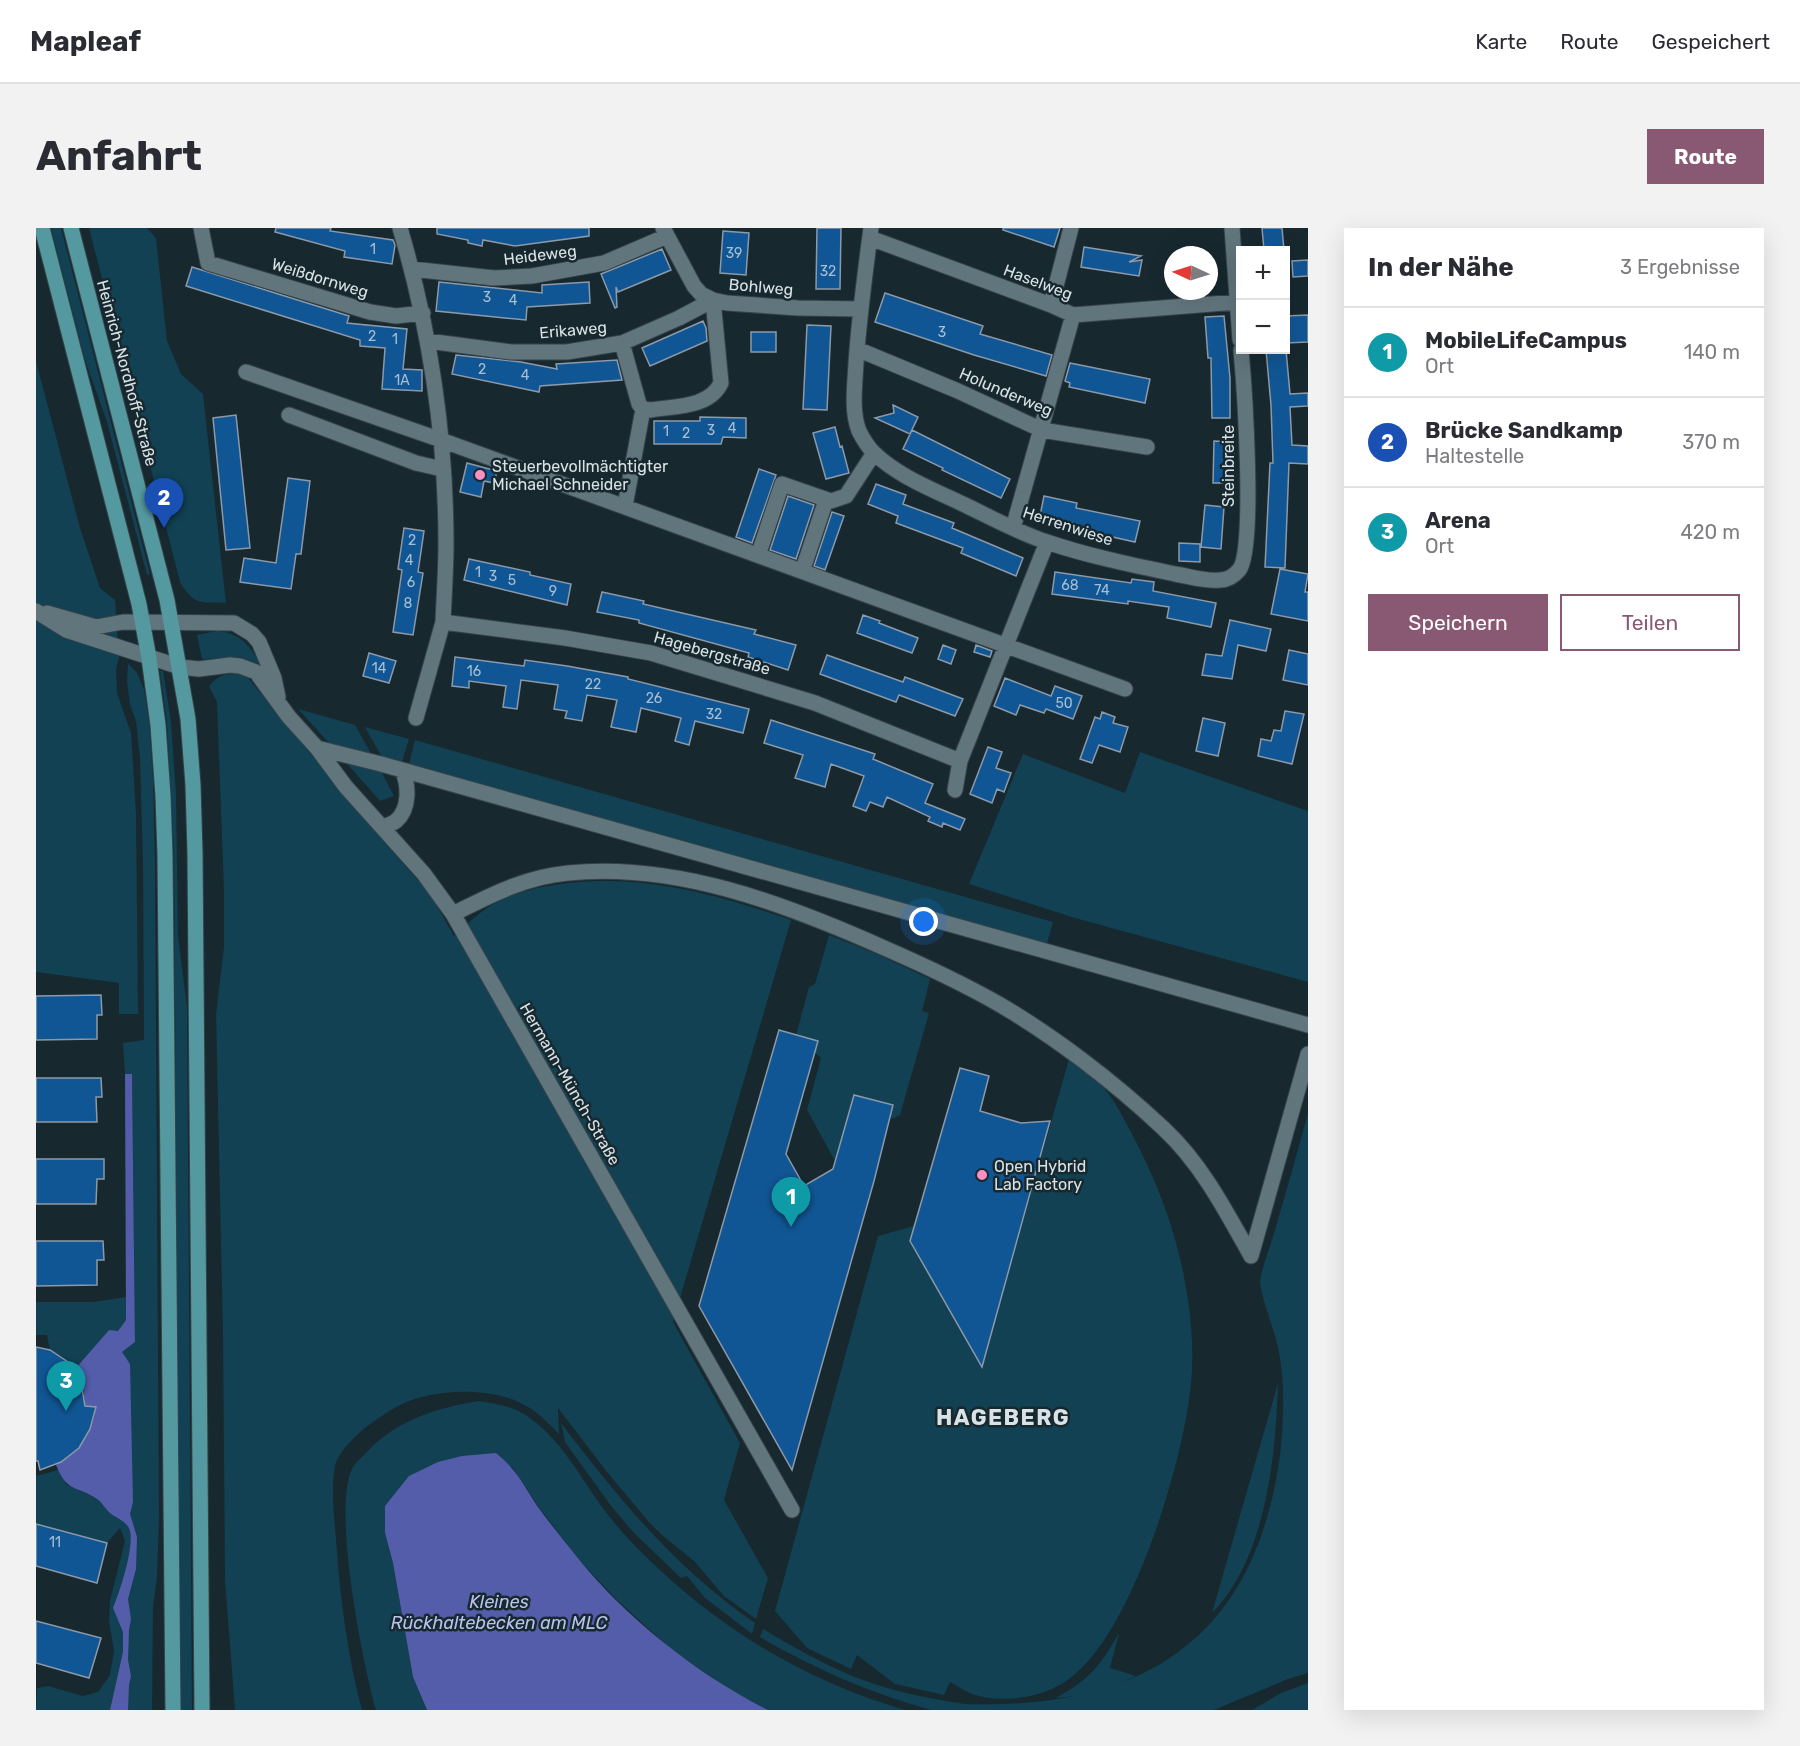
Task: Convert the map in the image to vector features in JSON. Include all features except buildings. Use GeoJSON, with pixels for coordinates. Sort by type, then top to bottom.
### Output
{"type":"FeatureCollection","features":[{"type":"Feature","properties":{"kind":"main road"},"geometry":{"type":"LineString","coordinates":[[42,228],[134,585],[149,658],[158,725],[165,855],[173,1710]]}},
{"type":"Feature","properties":{"kind":"main road","name":"Heinrich-Nordhoff-Straße"},"geometry":{"type":"LineString","coordinates":[[71,228],[150,529],[180,667],[188,719],[195,853],[202,1710]]}},
{"type":"Feature","properties":{"kind":"street","name":"Weißdornweg"},"geometry":{"type":"LineString","coordinates":[[201,228],[208,263],[370,312],[396,316],[423,313]]}},
{"type":"Feature","properties":{"kind":"street"},"geometry":{"type":"LineString","coordinates":[[400,228],[412,268],[428,341],[441,440],[446,543],[443,622],[416,718]]}},
{"type":"Feature","properties":{"kind":"street"},"geometry":{"type":"LineString","coordinates":[[1052,305],[1071,228]]}},
{"type":"Feature","properties":{"kind":"street"},"geometry":{"type":"LineString","coordinates":[[1232,228],[1237,300]]}},
{"type":"Feature","properties":{"kind":"street","name":"Heideweg"},"geometry":{"type":"LineString","coordinates":[[412,268],[494,278],[532,276],[604,263],[665,232]]}},
{"type":"Feature","properties":{"kind":"street","name":"Bohlweg"},"geometry":{"type":"LineString","coordinates":[[665,232],[694,286],[701,294],[713,300],[788,308],[861,309]]}},
{"type":"Feature","properties":{"kind":"street","name":"Haselweg"},"geometry":{"type":"LineString","coordinates":[[870,233],[1073,315],[1236,302]]}},
{"type":"Feature","properties":{"kind":"street","name":"Herrenwiese"},"geometry":{"type":"LineString","coordinates":[[870,233],[854,386],[855,415],[859,429],[874,453],[917,482],[1047,542],[1142,567],[1206,580],[1231,577]]}},
{"type":"Feature","properties":{"kind":"street"},"geometry":{"type":"LineString","coordinates":[[622,343],[639,404],[644,409],[704,401],[716,394],[721,383],[713,300]]}},
{"type":"Feature","properties":{"kind":"street","name":"Erikaweg"},"geometry":{"type":"LineString","coordinates":[[428,341],[511,352],[567,352],[622,343],[713,300]]}},
{"type":"Feature","properties":{"kind":"street"},"geometry":{"type":"LineString","coordinates":[[1013,528],[1073,315]]}},
{"type":"Feature","properties":{"kind":"street","name":"Holunderweg"},"geometry":{"type":"LineString","coordinates":[[857,349],[958,391],[1042,430],[1147,447]]}},
{"type":"Feature","properties":{"kind":"street","name":"Steinbreite"},"geometry":{"type":"LineString","coordinates":[[1231,577],[1241,568],[1246,552],[1248,458],[1241,354]]}},
{"type":"Feature","properties":{"kind":"street"},"geometry":{"type":"LineString","coordinates":[[246,372],[625,506],[1125,689]]}},
{"type":"Feature","properties":{"kind":"street"},"geometry":{"type":"LineString","coordinates":[[625,506],[644,409]]}},
{"type":"Feature","properties":{"kind":"street"},"geometry":{"type":"LineString","coordinates":[[289,415],[416,464],[442,469]]}},
{"type":"Feature","properties":{"kind":"street"},"geometry":{"type":"LineString","coordinates":[[761,548],[782,484],[826,500],[839,500],[846,496],[874,453]]}},
{"type":"Feature","properties":{"kind":"street"},"geometry":{"type":"LineString","coordinates":[[805,563],[826,500]]}},
{"type":"Feature","properties":{"kind":"street"},"geometry":{"type":"LineString","coordinates":[[955,790],[960,761],[1047,542]]}},
{"type":"Feature","properties":{"kind":"street","name":"Hermann-Münch-Straße"},"geometry":{"type":"LineString","coordinates":[[36,611],[96,627],[123,622],[226,622],[241,626],[259,642],[267,660],[279,702]]}},
{"type":"Feature","properties":{"kind":"street","name":"Hermann-Münch-Straße"},"geometry":{"type":"LineString","coordinates":[[36,611],[66,630],[180,667],[199,669],[230,665],[256,672],[289,717],[317,748],[346,787],[424,874],[453,914],[792,1510]]}},
{"type":"Feature","properties":{"kind":"street","name":"Hagebergstraße"},"geometry":{"type":"LineString","coordinates":[[443,622],[565,638],[651,653],[815,702],[960,761]]}},
{"type":"Feature","properties":{"kind":"street"},"geometry":{"type":"LineString","coordinates":[[317,748],[1308,1025]]}},
{"type":"Feature","properties":{"kind":"street"},"geometry":{"type":"LineString","coordinates":[[382,827],[396,821],[405,806],[408,788],[402,770]]}},
{"type":"Feature","properties":{"kind":"street"},"geometry":{"type":"LineString","coordinates":[[453,914],[504,889],[533,879],[589,871],[629,872],[668,877],[725,889],[773,903],[855,935],[927,967],[997,1003],[1067,1049],[1099,1074],[1164,1129],[1195,1165],[1224,1207],[1251,1256],[1308,1054]]}},
{"type":"Feature","properties":{"kind":"shaded area"},"geometry":{"type":"Polygon","coordinates":[[[51,228],[61,228],[150,574],[147,575],[107,422],[85,360],[51,228]]]}},
{"type":"Feature","properties":{"kind":"shaded area"},"geometry":{"type":"Polygon","coordinates":[[[89,228],[147,228],[156,238],[167,341],[181,374],[203,394],[226,603],[210,603],[194,599],[180,582],[89,228]]]}},
{"type":"Feature","properties":{"kind":"shaded area"},"geometry":{"type":"Polygon","coordinates":[[[36,361],[80,528],[100,588],[115,600],[119,658],[116,669],[117,693],[131,733],[136,814],[138,1014],[119,1014],[119,983],[36,972],[36,361]]]}},
{"type":"Feature","properties":{"kind":"shaded area"},"geometry":{"type":"Polygon","coordinates":[[[217,631],[238,637],[252,651],[260,664],[240,657],[202,659],[197,635],[217,631]]]}},
{"type":"Feature","properties":{"kind":"shaded area"},"geometry":{"type":"Polygon","coordinates":[[[128,663],[137,673],[144,689],[149,721],[155,863],[159,1520],[157,1577],[153,1607],[152,1710],[36,1710],[37,1688],[48,1686],[83,1696],[98,1692],[110,1675],[114,1651],[109,1621],[110,1601],[125,1541],[120,1528],[107,1543],[36,1524],[36,1476],[58,1470],[66,1484],[98,1499],[109,1512],[124,1522],[122,1352],[135,1342],[132,1075],[125,1074],[123,1043],[144,1040],[140,759],[136,721],[130,705],[127,681],[128,663]]]}},
{"type":"Feature","properties":{"kind":"shaded area"},"geometry":{"type":"Polygon","coordinates":[[[160,671],[163,671],[171,722],[176,794],[178,936],[187,1007],[192,1710],[180,1710],[174,853],[167,723],[160,671]]]}},
{"type":"Feature","properties":{"kind":"shaded area"},"geometry":{"type":"Polygon","coordinates":[[[237,673],[248,678],[375,832],[430,894],[454,936],[479,914],[517,893],[554,885],[584,882],[644,883],[674,888],[733,901],[791,920],[673,1322],[740,1443],[724,1500],[768,1578],[756,1619],[724,1596],[694,1561],[648,1521],[558,1408],[559,1434],[532,1410],[499,1395],[464,1392],[430,1395],[397,1407],[368,1426],[345,1448],[335,1466],[333,1502],[340,1582],[348,1646],[362,1710],[235,1710],[225,1580],[223,1334],[216,1014],[224,947],[224,891],[217,702],[209,686],[221,676],[237,673]]]}},
{"type":"Feature","properties":{"kind":"shaded area"},"geometry":{"type":"Polygon","coordinates":[[[298,709],[355,725],[373,757],[330,744],[298,709]]]}},
{"type":"Feature","properties":{"kind":"shaded area"},"geometry":{"type":"Polygon","coordinates":[[[365,727],[409,739],[401,765],[383,759],[365,727]]]}},
{"type":"Feature","properties":{"kind":"shaded area"},"geometry":{"type":"Polygon","coordinates":[[[415,740],[1053,922],[1046,947],[409,764],[415,740]]]}},
{"type":"Feature","properties":{"kind":"shaded area"},"geometry":{"type":"Polygon","coordinates":[[[1140,752],[1308,811],[1308,982],[1075,918],[969,884],[1023,754],[1125,793],[1140,752]]]}},
{"type":"Feature","properties":{"kind":"shaded area"},"geometry":{"type":"Polygon","coordinates":[[[343,759],[380,769],[394,796],[380,801],[343,759]]]}},
{"type":"Feature","properties":{"kind":"shaded area"},"geometry":{"type":"Polygon","coordinates":[[[829,935],[930,979],[922,1011],[929,1013],[900,1115],[892,1119],[890,1116],[892,1105],[854,1095],[835,1161],[807,1110],[821,1058],[796,1035],[809,987],[815,984],[829,935]]]}},
{"type":"Feature","properties":{"kind":"shaded area"},"geometry":{"type":"Polygon","coordinates":[[[1069,1059],[1104,1088],[1123,1116],[1160,1194],[1180,1257],[1190,1313],[1192,1363],[1189,1400],[1174,1471],[1145,1560],[1126,1602],[1104,1640],[1080,1670],[1054,1688],[1017,1698],[997,1699],[979,1696],[950,1682],[944,1695],[895,1684],[857,1655],[851,1669],[807,1648],[775,1611],[878,1236],[914,1226],[910,1241],[982,1366],[1069,1059]]]}},
{"type":"Feature","properties":{"kind":"shaded area"},"geometry":{"type":"Polygon","coordinates":[[[1308,1113],[1308,1673],[1214,1710],[931,1710],[843,1679],[801,1660],[760,1637],[763,1629],[828,1665],[878,1685],[965,1704],[1030,1702],[1088,1693],[1139,1675],[1182,1649],[1218,1614],[1247,1570],[1267,1517],[1280,1455],[1283,1387],[1278,1347],[1260,1282],[1308,1113]]]}},
{"type":"Feature","properties":{"kind":"shaded area"},"geometry":{"type":"Polygon","coordinates":[[[127,1297],[126,1320],[118,1332],[109,1330],[75,1369],[61,1356],[50,1350],[47,1335],[36,1335],[36,1302],[92,1302],[127,1297]]]}},
{"type":"Feature","properties":{"kind":"shaded area"},"geometry":{"type":"Polygon","coordinates":[[[1278,1383],[1270,1473],[1256,1535],[1245,1564],[1230,1591],[1212,1613],[1278,1383]]]}},
{"type":"Feature","properties":{"kind":"shaded area"},"geometry":{"type":"Polygon","coordinates":[[[479,1401],[516,1410],[539,1425],[559,1446],[615,1524],[661,1571],[716,1616],[775,1655],[806,1671],[871,1699],[905,1710],[768,1710],[741,1697],[673,1651],[618,1601],[579,1560],[512,1467],[385,1533],[393,1563],[413,1677],[427,1710],[376,1710],[357,1623],[347,1549],[345,1515],[347,1487],[353,1467],[378,1442],[404,1424],[447,1407],[479,1401]]]}},
{"type":"Feature","properties":{"kind":"shaded area"},"geometry":{"type":"Polygon","coordinates":[[[561,1423],[650,1531],[699,1579],[755,1623],[752,1634],[705,1598],[687,1576],[681,1578],[633,1532],[611,1506],[565,1442],[561,1423]]]}},
{"type":"Feature","properties":{"kind":"shaded area"},"geometry":{"type":"Polygon","coordinates":[[[1119,1633],[1110,1668],[1136,1676],[1097,1691],[1056,1698],[1093,1671],[1119,1633]]]}},
{"type":"Feature","properties":{"kind":"shaded area"},"geometry":{"type":"Polygon","coordinates":[[[1308,1683],[1308,1710],[1252,1710],[1281,1693],[1308,1683]]]}},
{"type":"Feature","properties":{"kind":"water"},"geometry":{"type":"Polygon","coordinates":[[[125,1074],[132,1074],[135,1342],[122,1352],[130,1364],[133,1502],[130,1514],[137,1537],[136,1569],[128,1599],[131,1619],[128,1660],[131,1676],[128,1710],[110,1710],[123,1652],[123,1632],[113,1608],[128,1559],[130,1531],[127,1525],[110,1513],[99,1500],[68,1484],[56,1465],[78,1448],[88,1434],[96,1407],[85,1406],[83,1387],[75,1369],[109,1330],[118,1331],[126,1320],[125,1074]]]}},
{"type":"Feature","properties":{"kind":"water","name":"Kleines Rückhaltebecken am MLC"},"geometry":{"type":"Polygon","coordinates":[[[496,1453],[515,1472],[577,1557],[618,1602],[690,1662],[768,1710],[427,1710],[413,1677],[393,1563],[385,1533],[385,1506],[409,1476],[438,1462],[462,1456],[496,1453]]]}},
{"type":"Feature","properties":{"kind":"place","name":"Steuerbevollmächtigter Michael Schneider"},"geometry":{"type":"Point","coordinates":[480,475]}},
{"type":"Feature","properties":{"kind":"place","name":"Brücke Sandkamp"},"geometry":{"type":"Point","coordinates":[164,528]}},
{"type":"Feature","properties":{"kind":"place","name":"Open Hybrid Lab Factory"},"geometry":{"type":"Point","coordinates":[982,1175]}},
{"type":"Feature","properties":{"kind":"place","name":"MobileLifeCampus"},"geometry":{"type":"Point","coordinates":[791,1227]}},
{"type":"Feature","properties":{"kind":"place","name":"Arena"},"geometry":{"type":"Point","coordinates":[66,1411]}},
{"type":"Feature","properties":{"kind":"district","name":"HAGEBERG"},"geometry":{"type":"Point","coordinates":[1003,1417]}}]}
